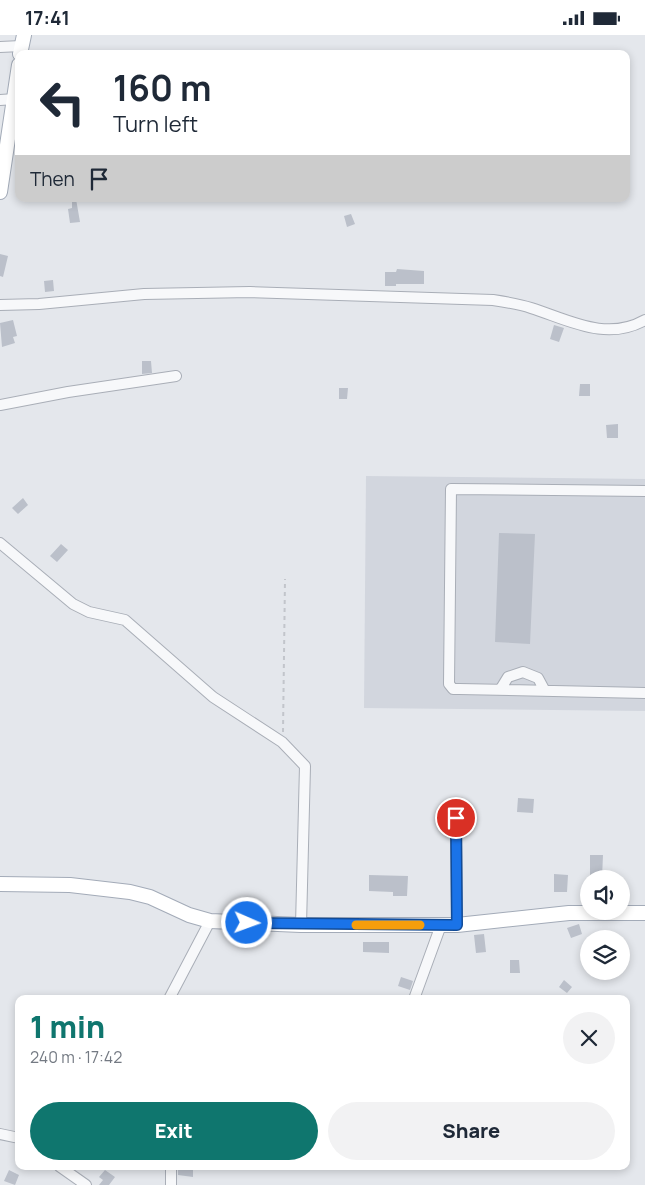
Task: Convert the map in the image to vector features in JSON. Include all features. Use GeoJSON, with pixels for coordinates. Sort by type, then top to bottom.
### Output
{"type":"FeatureCollection","features":[{"type":"Feature","properties":{"kind":"main road"},"geometry":{"type":"LineString","coordinates":[[0,192],[15,99]]}},
{"type":"Feature","properties":{"kind":"main road"},"geometry":{"type":"LineString","coordinates":[[0,884],[70,885],[121,890],[150,897],[189,915],[210,921],[301,925],[457,925],[569,913],[645,913]]}},
{"type":"Feature","properties":{"kind":"street"},"geometry":{"type":"LineString","coordinates":[[0,47],[22,45]]}},
{"type":"Feature","properties":{"kind":"street"},"geometry":{"type":"LineString","coordinates":[[0,100],[15,99]]}},
{"type":"Feature","properties":{"kind":"street"},"geometry":{"type":"LineString","coordinates":[[0,305],[39,304],[144,294],[250,292],[493,300],[529,307],[585,328],[613,331],[645,320]]}},
{"type":"Feature","properties":{"kind":"street"},"geometry":{"type":"LineString","coordinates":[[0,405],[68,392],[176,376]]}},
{"type":"Feature","properties":{"kind":"street"},"geometry":{"type":"LineString","coordinates":[[645,491],[451,489],[449,684],[453,689],[645,693]]}},
{"type":"Feature","properties":{"kind":"street"},"geometry":{"type":"LineString","coordinates":[[0,543],[74,604],[89,612],[125,620],[213,697],[282,742],[305,766],[301,925]]}},
{"type":"Feature","properties":{"kind":"street"},"geometry":{"type":"LineString","coordinates":[[500,690],[508,677],[523,672],[538,678],[545,691]]}},
{"type":"Feature","properties":{"kind":"street"},"geometry":{"type":"LineString","coordinates":[[456,818],[457,925]]}},
{"type":"Feature","properties":{"kind":"street"},"geometry":{"type":"LineString","coordinates":[[171,995],[210,921]]}},
{"type":"Feature","properties":{"kind":"street"},"geometry":{"type":"LineString","coordinates":[[415,995],[441,925]]}},
{"type":"Feature","properties":{"kind":"street"},"geometry":{"type":"LineString","coordinates":[[0,1134],[15,1137]]}},
{"type":"Feature","properties":{"kind":"street"},"geometry":{"type":"LineString","coordinates":[[65,1170],[86,1185]]}},
{"type":"Feature","properties":{"kind":"street"},"geometry":{"type":"LineString","coordinates":[[171,1170],[171,1185]]}},
{"type":"Feature","properties":{"kind":"path"},"geometry":{"type":"LineString","coordinates":[[282,742],[286,579]]}},
{"type":"Feature","properties":{"kind":"shaded area"},"geometry":{"type":"Polygon","coordinates":[[[366,476],[645,479],[645,711],[364,708],[366,476]]]}},
{"type":"Feature","properties":{"kind":"building"},"geometry":{"type":"Polygon","coordinates":[[[72,202],[77,202],[80,222],[70,223],[68,209],[72,208],[72,202]]]}},
{"type":"Feature","properties":{"kind":"building"},"geometry":{"type":"Polygon","coordinates":[[[351,214],[355,224],[347,227],[344,216],[351,214]]]}},
{"type":"Feature","properties":{"kind":"building"},"geometry":{"type":"Polygon","coordinates":[[[0,254],[8,256],[3,277],[0,276],[0,254]]]}},
{"type":"Feature","properties":{"kind":"building"},"geometry":{"type":"Polygon","coordinates":[[[397,269],[424,271],[424,284],[385,286],[385,272],[396,272],[397,269]]]}},
{"type":"Feature","properties":{"kind":"building"},"geometry":{"type":"Polygon","coordinates":[[[53,280],[54,291],[45,292],[44,281],[53,280]]]}},
{"type":"Feature","properties":{"kind":"building"},"geometry":{"type":"Polygon","coordinates":[[[13,320],[17,336],[13,337],[15,343],[2,347],[0,323],[13,320]]]}},
{"type":"Feature","properties":{"kind":"building"},"geometry":{"type":"Polygon","coordinates":[[[554,325],[564,328],[559,342],[550,339],[554,325]]]}},
{"type":"Feature","properties":{"kind":"building"},"geometry":{"type":"Polygon","coordinates":[[[142,361],[151,361],[152,373],[142,374],[142,361]]]}},
{"type":"Feature","properties":{"kind":"building"},"geometry":{"type":"Polygon","coordinates":[[[580,384],[590,384],[590,396],[579,396],[580,384]]]}},
{"type":"Feature","properties":{"kind":"building"},"geometry":{"type":"Polygon","coordinates":[[[339,388],[348,388],[347,399],[339,399],[339,388]]]}},
{"type":"Feature","properties":{"kind":"building"},"geometry":{"type":"Polygon","coordinates":[[[618,424],[618,438],[607,438],[606,425],[618,424]]]}},
{"type":"Feature","properties":{"kind":"building"},"geometry":{"type":"Polygon","coordinates":[[[23,498],[28,505],[18,514],[12,508],[23,498]]]}},
{"type":"Feature","properties":{"kind":"building"},"geometry":{"type":"Polygon","coordinates":[[[499,533],[535,534],[530,644],[495,642],[499,533]]]}},
{"type":"Feature","properties":{"kind":"building"},"geometry":{"type":"Polygon","coordinates":[[[61,544],[68,550],[57,562],[50,556],[61,544]]]}},
{"type":"Feature","properties":{"kind":"building"},"geometry":{"type":"Polygon","coordinates":[[[518,798],[534,799],[533,813],[517,812],[518,798]]]}},
{"type":"Feature","properties":{"kind":"building"},"geometry":{"type":"Polygon","coordinates":[[[590,855],[603,855],[602,870],[590,870],[590,855]]]}},
{"type":"Feature","properties":{"kind":"building"},"geometry":{"type":"Polygon","coordinates":[[[554,874],[568,875],[567,892],[554,892],[554,874]]]}},
{"type":"Feature","properties":{"kind":"building"},"geometry":{"type":"Polygon","coordinates":[[[369,875],[408,876],[407,896],[393,896],[393,892],[369,891],[369,875]]]}},
{"type":"Feature","properties":{"kind":"building"},"geometry":{"type":"Polygon","coordinates":[[[579,924],[580,935],[571,938],[567,928],[579,924]]]}},
{"type":"Feature","properties":{"kind":"building"},"geometry":{"type":"Polygon","coordinates":[[[484,934],[486,952],[476,953],[474,935],[484,934]]]}},
{"type":"Feature","properties":{"kind":"building"},"geometry":{"type":"Polygon","coordinates":[[[363,942],[389,942],[389,953],[363,952],[363,942]]]}},
{"type":"Feature","properties":{"kind":"building"},"geometry":{"type":"Polygon","coordinates":[[[510,960],[519,960],[520,973],[510,973],[510,960]]]}},
{"type":"Feature","properties":{"kind":"building"},"geometry":{"type":"Polygon","coordinates":[[[401,977],[413,981],[410,990],[398,986],[401,977]]]}},
{"type":"Feature","properties":{"kind":"building"},"geometry":{"type":"Polygon","coordinates":[[[564,980],[572,987],[567,993],[559,987],[564,980]]]}},
{"type":"Feature","properties":{"kind":"building"},"geometry":{"type":"Polygon","coordinates":[[[9,1170],[19,1175],[15,1185],[4,1181],[9,1170]]]}},
{"type":"Feature","properties":{"kind":"building"},"geometry":{"type":"Polygon","coordinates":[[[105,1170],[115,1177],[109,1185],[99,1185],[103,1180],[99,1177],[105,1170]]]}},
{"type":"Feature","properties":{"kind":"building"},"geometry":{"type":"Polygon","coordinates":[[[178,1170],[193,1170],[193,1177],[178,1175],[178,1170]]]}},
{"type":"Feature","properties":{"kind":"slow traffic"},"geometry":{"type":"LineString","coordinates":[[356,925],[420,925]]}},
{"type":"Feature","properties":{"kind":"route"},"geometry":{"type":"LineString","coordinates":[[247,923],[457,925],[456,818]]}}]}
